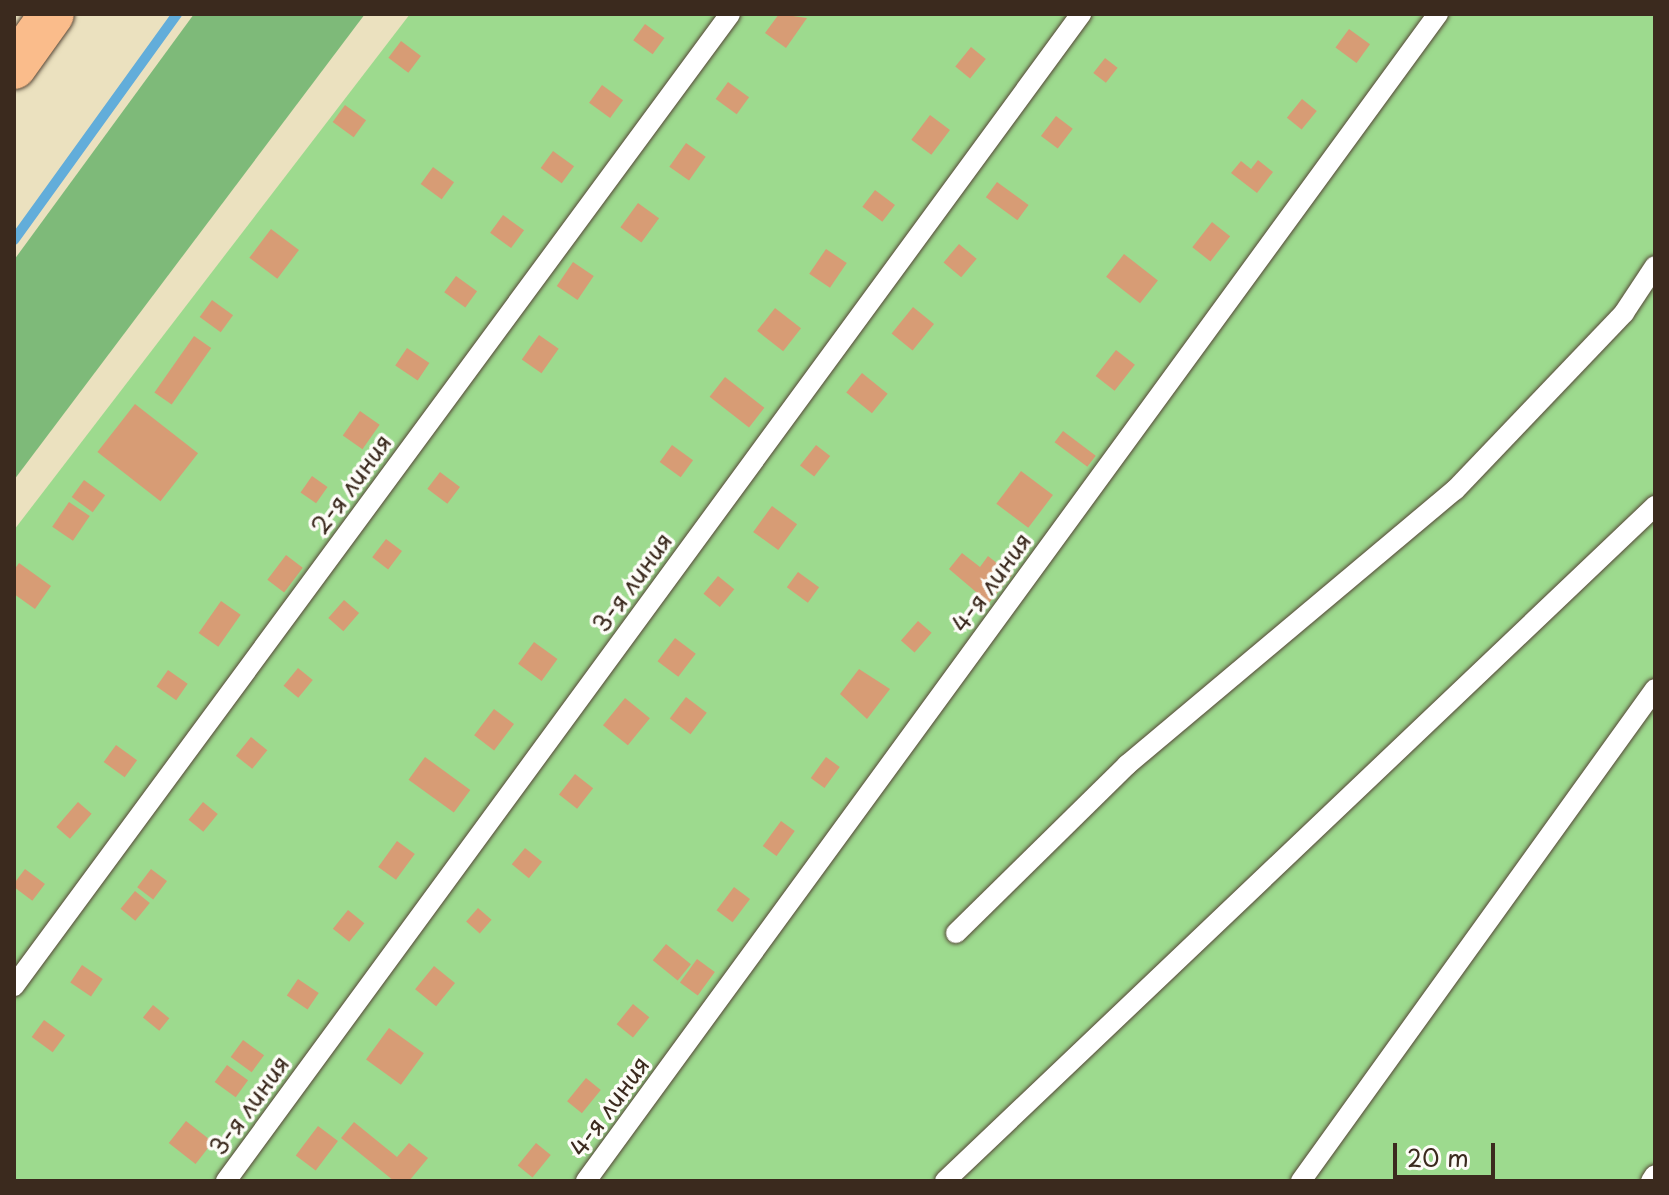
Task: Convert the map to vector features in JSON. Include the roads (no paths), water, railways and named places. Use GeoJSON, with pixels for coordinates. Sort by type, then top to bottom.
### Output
{"type":"FeatureCollection","features":[{"type":"Feature","properties":{"kind":"main road"},"geometry":{"type":"LineString","coordinates":[[14,67],[52,14]]}},
{"type":"Feature","properties":{"kind":"lane","name":"2-я линия"},"geometry":{"type":"LineString","coordinates":[[14,986],[730,14]]}},
{"type":"Feature","properties":{"kind":"lane","name":"3-я линия"},"geometry":{"type":"LineString","coordinates":[[226,1181],[1081,14]]}},
{"type":"Feature","properties":{"kind":"lane","name":"4-я линия"},"geometry":{"type":"LineString","coordinates":[[586,1181],[1438,14]]}},
{"type":"Feature","properties":{"kind":"lane"},"geometry":{"type":"LineString","coordinates":[[956,933],[1127,765],[1455,490],[1624,313],[1655,266]]}},
{"type":"Feature","properties":{"kind":"lane"},"geometry":{"type":"LineString","coordinates":[[945,1181],[1655,506]]}},
{"type":"Feature","properties":{"kind":"lane"},"geometry":{"type":"LineString","coordinates":[[1301,1181],[1655,689]]}},
{"type":"Feature","properties":{"kind":"lane"},"geometry":{"type":"LineString","coordinates":[[1651,1181],[1655,1175]]}},
{"type":"Feature","properties":{"kind":"waterway"},"geometry":{"type":"LineString","coordinates":[[14,240],[177,14]]}}]}
